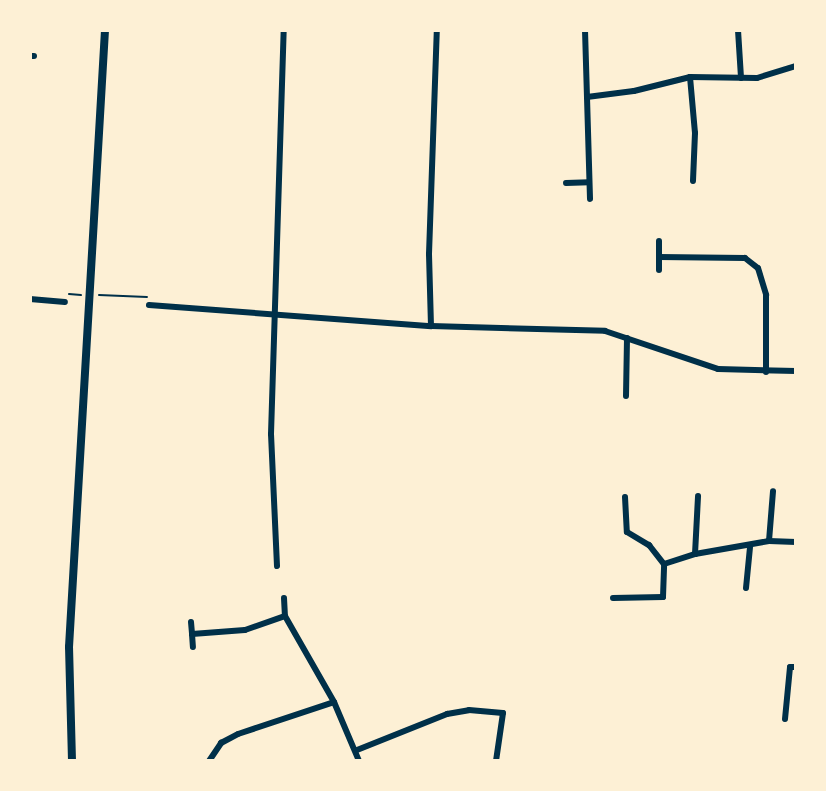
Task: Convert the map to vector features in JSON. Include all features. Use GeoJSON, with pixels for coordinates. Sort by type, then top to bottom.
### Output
{"type":"FeatureCollection","features":[{"type":"Feature","properties":{"kind":"main road"},"geometry":{"type":"LineString","coordinates":[[72,761],[69,646],[105,30]]}},
{"type":"Feature","properties":{"kind":"street"},"geometry":{"type":"LineString","coordinates":[[277,566],[271,434],[273,312],[284,30]]}},
{"type":"Feature","properties":{"kind":"street"},"geometry":{"type":"LineString","coordinates":[[431,326],[429,254],[437,30]]}},
{"type":"Feature","properties":{"kind":"street"},"geometry":{"type":"LineString","coordinates":[[585,30],[590,199]]}},
{"type":"Feature","properties":{"kind":"street"},"geometry":{"type":"LineString","coordinates":[[738,30],[741,78]]}},
{"type":"Feature","properties":{"kind":"street"},"geometry":{"type":"LineString","coordinates":[[587,97],[634,91],[690,77],[772,76],[796,66]]}},
{"type":"Feature","properties":{"kind":"street"},"geometry":{"type":"LineString","coordinates":[[690,77],[695,133],[693,181]]}},
{"type":"Feature","properties":{"kind":"street"},"geometry":{"type":"LineString","coordinates":[[566,183],[589,182]]}},
{"type":"Feature","properties":{"kind":"street"},"geometry":{"type":"LineString","coordinates":[[658,270],[659,241]]}},
{"type":"Feature","properties":{"kind":"street"},"geometry":{"type":"LineString","coordinates":[[659,257],[745,258],[758,268],[766,296],[766,372]]}},
{"type":"Feature","properties":{"kind":"street"},"geometry":{"type":"LineString","coordinates":[[30,299],[65,302]]}},
{"type":"Feature","properties":{"kind":"street"},"geometry":{"type":"LineString","coordinates":[[149,305],[273,312],[431,326],[569,329],[627,338],[695,364],[739,372],[796,371]]}},
{"type":"Feature","properties":{"kind":"street"},"geometry":{"type":"LineString","coordinates":[[626,396],[627,338]]}},
{"type":"Feature","properties":{"kind":"street"},"geometry":{"type":"LineString","coordinates":[[769,541],[773,490]]}},
{"type":"Feature","properties":{"kind":"street"},"geometry":{"type":"LineString","coordinates":[[695,554],[698,496]]}},
{"type":"Feature","properties":{"kind":"street"},"geometry":{"type":"LineString","coordinates":[[612,598],[663,597],[664,564],[648,545],[627,532],[625,497]]}},
{"type":"Feature","properties":{"kind":"street"},"geometry":{"type":"LineString","coordinates":[[664,564],[695,554],[750,547],[769,541],[796,542]]}},
{"type":"Feature","properties":{"kind":"street"},"geometry":{"type":"LineString","coordinates":[[746,588],[750,547]]}},
{"type":"Feature","properties":{"kind":"street"},"geometry":{"type":"LineString","coordinates":[[284,598],[285,616],[334,702],[357,750],[359,761]]}},
{"type":"Feature","properties":{"kind":"street"},"geometry":{"type":"LineString","coordinates":[[192,634],[245,630],[285,616]]}},
{"type":"Feature","properties":{"kind":"street"},"geometry":{"type":"LineString","coordinates":[[191,622],[193,647]]}},
{"type":"Feature","properties":{"kind":"street"},"geometry":{"type":"LineString","coordinates":[[785,719],[790,666],[796,667]]}},
{"type":"Feature","properties":{"kind":"street"},"geometry":{"type":"LineString","coordinates":[[209,761],[221,743],[238,734],[334,702]]}},
{"type":"Feature","properties":{"kind":"street"},"geometry":{"type":"LineString","coordinates":[[357,750],[447,714],[469,710],[503,713],[496,761]]}},
{"type":"Feature","properties":{"kind":"path"},"geometry":{"type":"LineString","coordinates":[[65,294],[149,297]]}}]}
